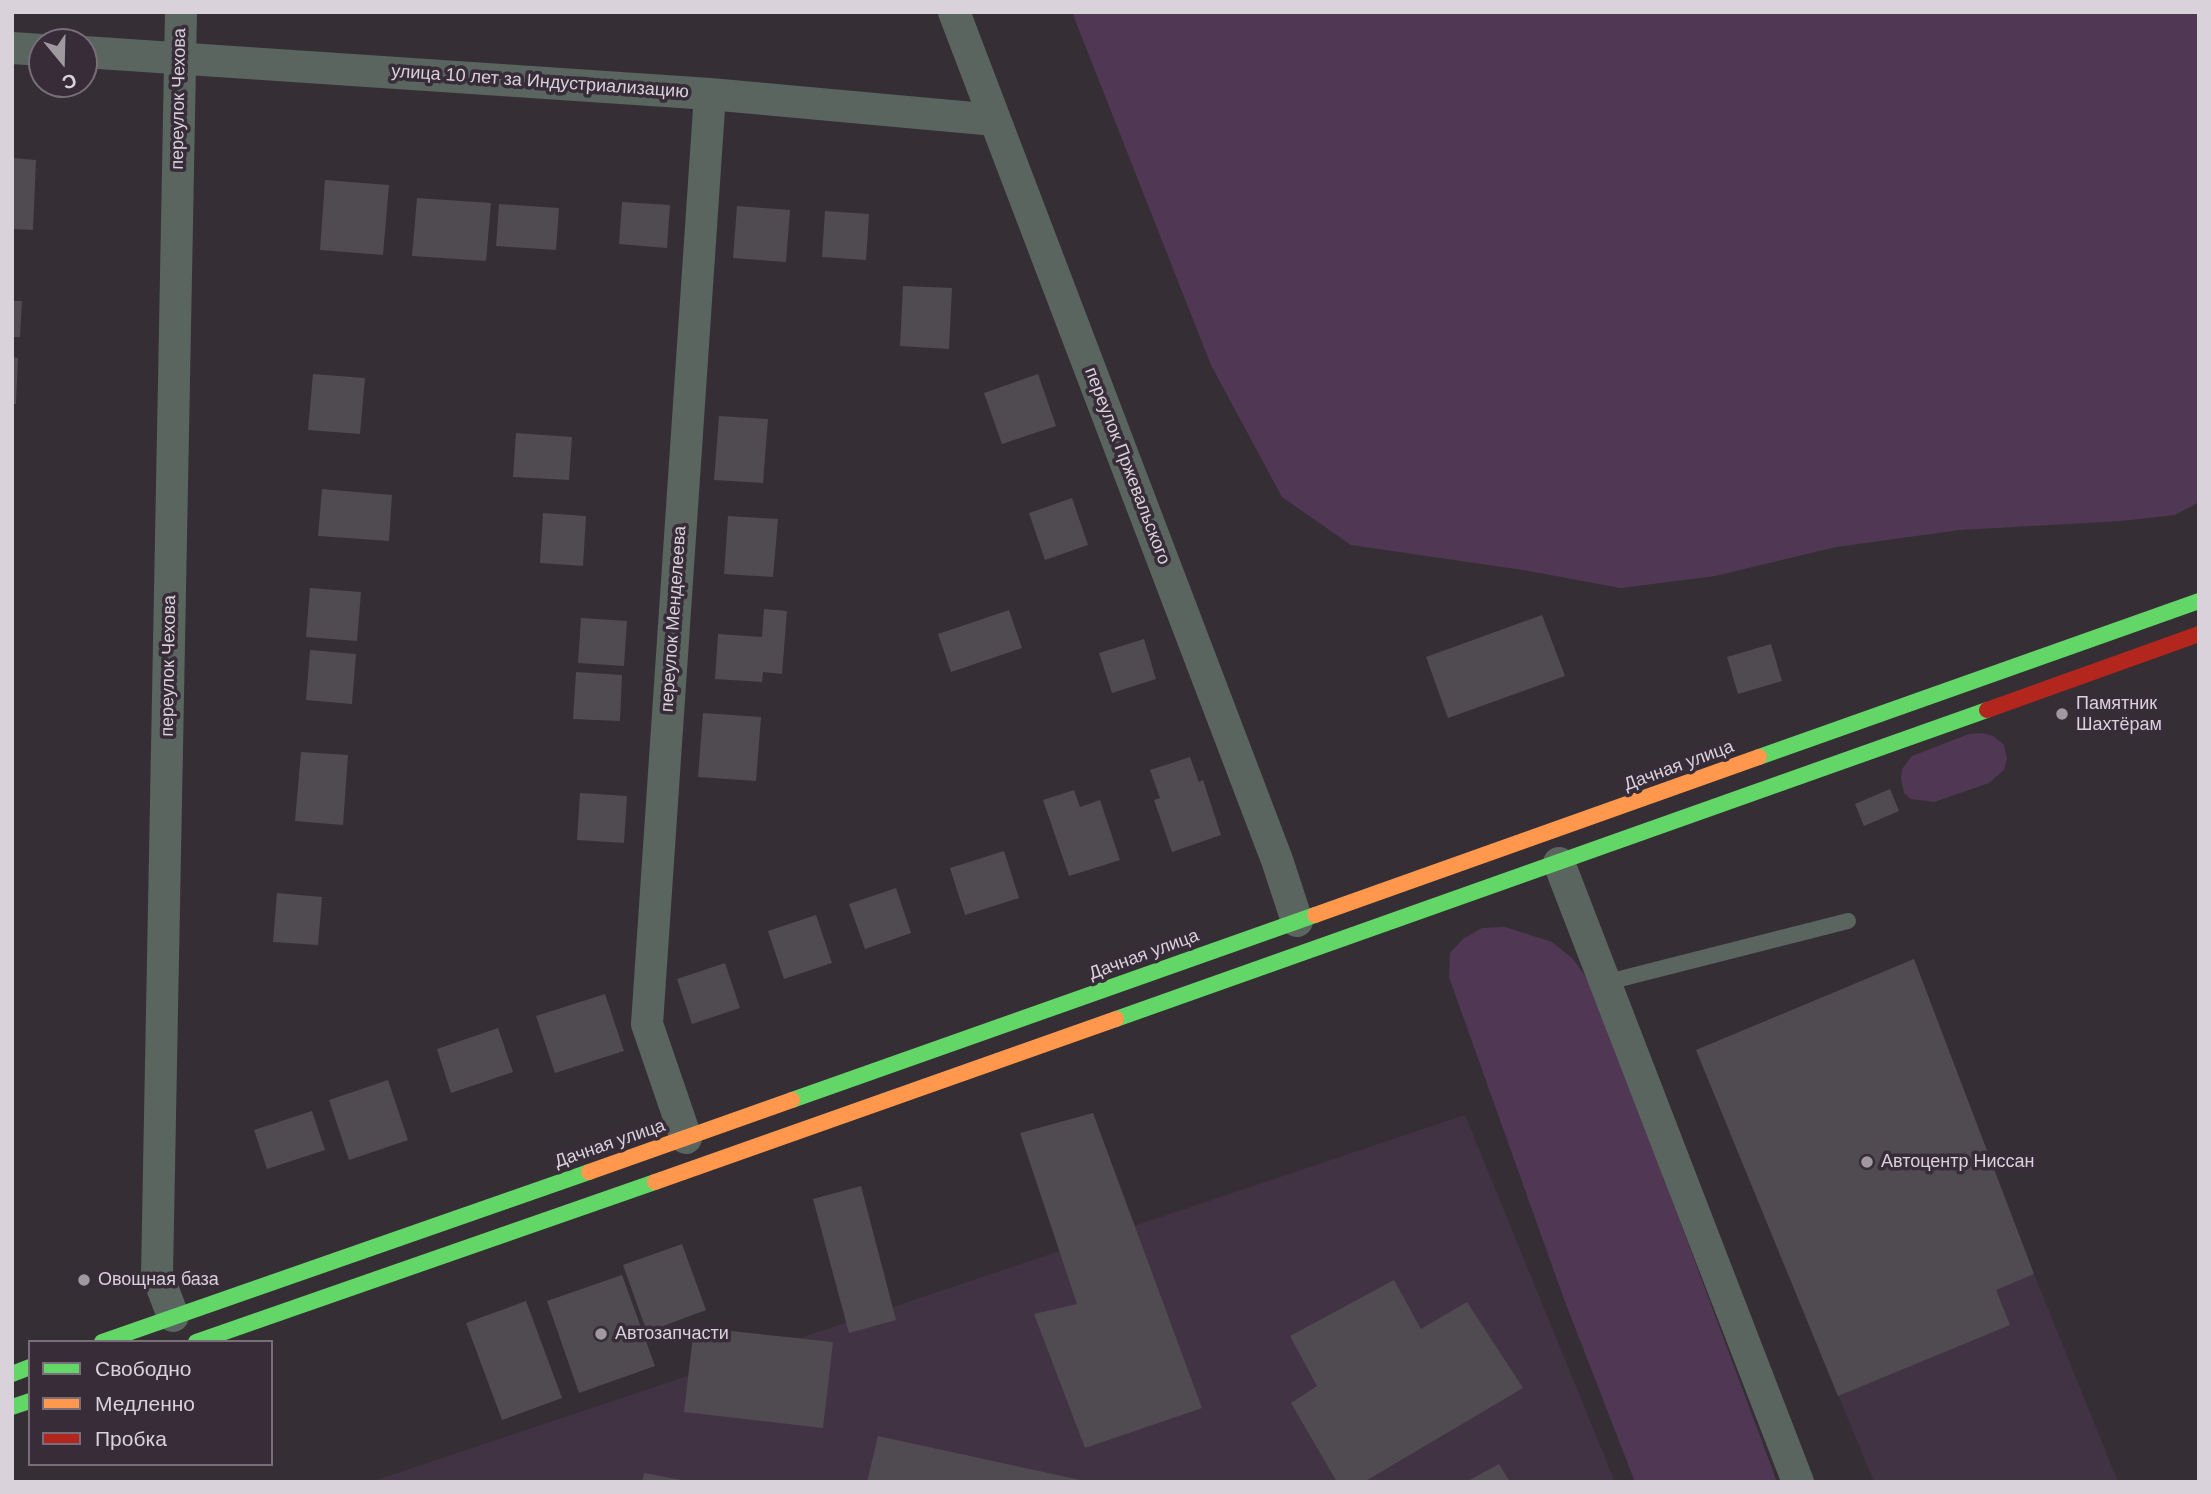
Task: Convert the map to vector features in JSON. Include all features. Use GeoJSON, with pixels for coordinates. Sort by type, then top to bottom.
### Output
{"type":"FeatureCollection","features":[{"type":"Feature","properties":{"kind":"main road","name":"Дачная улица"},"geometry":{"type":"LineString","coordinates":[[110,1340],[175,1323],[686,1138],[2199,601]]}},
{"type":"Feature","properties":{"kind":"main road"},"geometry":{"type":"LineString","coordinates":[[202,1340],[1559,863],[2199,634]]}},
{"type":"Feature","properties":{"kind":"main road"},"geometry":{"type":"LineString","coordinates":[[1546,833],[1559,863]]}},
{"type":"Feature","properties":{"kind":"main road"},"geometry":{"type":"LineString","coordinates":[[686,1138],[696,1168]]}},
{"type":"Feature","properties":{"kind":"street","name":"переулок Чехова"},"geometry":{"type":"LineString","coordinates":[[175,1323],[157,1274],[181,12]]}},
{"type":"Feature","properties":{"kind":"street","name":"переулок Пржевальского"},"geometry":{"type":"LineString","coordinates":[[954,12],[1297,921]]}},
{"type":"Feature","properties":{"kind":"street","name":"улица 10 лет за Индустриализацию"},"geometry":{"type":"LineString","coordinates":[[98,53],[710,93],[995,120]]}},
{"type":"Feature","properties":{"kind":"street","name":"переулок Менделеева"},"geometry":{"type":"LineString","coordinates":[[686,1138],[647,1024],[710,93]]}},
{"type":"Feature","properties":{"kind":"street"},"geometry":{"type":"LineString","coordinates":[[1559,863],[1798,1482]]}},
{"type":"Feature","properties":{"kind":"lane"},"geometry":{"type":"LineString","coordinates":[[1604,983],[1849,921]]}},
{"type":"Feature","properties":{"kind":"shaded area"},"geometry":{"type":"Polygon","coordinates":[[[1072,12],[2199,12],[2199,502],[2175,515],[2121,521],[1960,530],[1836,547],[1715,576],[1621,588],[1523,570],[1351,545],[1282,497],[1211,365],[1072,12]]]}},
{"type":"Feature","properties":{"kind":"shaded area"},"geometry":{"type":"Polygon","coordinates":[[[1969,734],[1993,736],[2004,745],[2007,759],[2004,770],[1989,783],[1934,802],[1911,799],[1904,793],[1902,769],[1912,756],[1969,734]]]}},
{"type":"Feature","properties":{"kind":"shaded area"},"geometry":{"type":"Polygon","coordinates":[[[1505,927],[1552,942],[1572,958],[1592,985],[1777,1482],[1635,1482],[1564,1299],[1449,977],[1450,953],[1463,939],[1482,928],[1505,927]]]}},
{"type":"Feature","properties":{"kind":"shaded area","name":"Автоцентр Ниссан"},"geometry":{"type":"Polygon","coordinates":[[[1914,959],[2034,1274],[2118,1482],[1874,1482],[1696,1050],[1914,959]]]}},
{"type":"Feature","properties":{"kind":"shaded area"},"geometry":{"type":"Polygon","coordinates":[[[1465,1115],[1615,1482],[371,1482],[1465,1115]]]}},
{"type":"Feature","properties":{"kind":"building"},"geometry":{"type":"Polygon","coordinates":[[[12,158],[36,160],[33,230],[12,229],[12,158]]]}},
{"type":"Feature","properties":{"kind":"building"},"geometry":{"type":"Polygon","coordinates":[[[325,180],[389,185],[383,255],[320,250],[325,180]]]}},
{"type":"Feature","properties":{"kind":"building"},"geometry":{"type":"Polygon","coordinates":[[[417,198],[491,203],[486,261],[412,256],[417,198]]]}},
{"type":"Feature","properties":{"kind":"building"},"geometry":{"type":"Polygon","coordinates":[[[622,202],[670,205],[667,248],[619,244],[622,202]]]}},
{"type":"Feature","properties":{"kind":"building"},"geometry":{"type":"Polygon","coordinates":[[[499,204],[559,208],[556,250],[496,246],[499,204]]]}},
{"type":"Feature","properties":{"kind":"building"},"geometry":{"type":"Polygon","coordinates":[[[737,206],[790,210],[786,262],[733,258],[737,206]]]}},
{"type":"Feature","properties":{"kind":"building"},"geometry":{"type":"Polygon","coordinates":[[[825,211],[869,214],[866,260],[822,257],[825,211]]]}},
{"type":"Feature","properties":{"kind":"building"},"geometry":{"type":"Polygon","coordinates":[[[903,286],[952,288],[949,349],[900,346],[903,286]]]}},
{"type":"Feature","properties":{"kind":"building"},"geometry":{"type":"Polygon","coordinates":[[[12,301],[22,301],[20,337],[12,337],[12,301]]]}},
{"type":"Feature","properties":{"kind":"building"},"geometry":{"type":"Polygon","coordinates":[[[12,357],[18,358],[16,404],[12,404],[12,357]]]}},
{"type":"Feature","properties":{"kind":"building"},"geometry":{"type":"Polygon","coordinates":[[[313,374],[365,378],[360,434],[308,430],[313,374]]]}},
{"type":"Feature","properties":{"kind":"building"},"geometry":{"type":"Polygon","coordinates":[[[1038,374],[1056,426],[1002,444],[984,393],[1038,374]]]}},
{"type":"Feature","properties":{"kind":"building"},"geometry":{"type":"Polygon","coordinates":[[[719,416],[768,419],[763,483],[714,480],[719,416]]]}},
{"type":"Feature","properties":{"kind":"building"},"geometry":{"type":"Polygon","coordinates":[[[516,433],[572,437],[569,480],[513,477],[516,433]]]}},
{"type":"Feature","properties":{"kind":"building"},"geometry":{"type":"Polygon","coordinates":[[[322,489],[392,495],[389,541],[318,536],[322,489]]]}},
{"type":"Feature","properties":{"kind":"building"},"geometry":{"type":"Polygon","coordinates":[[[1072,498],[1088,545],[1045,560],[1029,513],[1072,498]]]}},
{"type":"Feature","properties":{"kind":"building"},"geometry":{"type":"Polygon","coordinates":[[[543,513],[586,516],[583,566],[540,563],[543,513]]]}},
{"type":"Feature","properties":{"kind":"building"},"geometry":{"type":"Polygon","coordinates":[[[728,516],[778,519],[773,577],[724,574],[728,516]]]}},
{"type":"Feature","properties":{"kind":"building"},"geometry":{"type":"Polygon","coordinates":[[[310,588],[361,592],[357,641],[306,637],[310,588]]]}},
{"type":"Feature","properties":{"kind":"building"},"geometry":{"type":"Polygon","coordinates":[[[764,609],[787,611],[782,674],[763,672],[762,682],[715,679],[718,634],[762,637],[764,609]]]}},
{"type":"Feature","properties":{"kind":"building"},"geometry":{"type":"Polygon","coordinates":[[[1009,610],[1022,648],[951,672],[938,634],[1009,610]]]}},
{"type":"Feature","properties":{"kind":"building"},"geometry":{"type":"Polygon","coordinates":[[[1542,615],[1565,676],[1448,718],[1426,657],[1542,615]]]}},
{"type":"Feature","properties":{"kind":"building"},"geometry":{"type":"Polygon","coordinates":[[[581,618],[627,621],[624,666],[578,663],[581,618]]]}},
{"type":"Feature","properties":{"kind":"building"},"geometry":{"type":"Polygon","coordinates":[[[1144,639],[1156,679],[1112,693],[1099,653],[1144,639]]]}},
{"type":"Feature","properties":{"kind":"building"},"geometry":{"type":"Polygon","coordinates":[[[1771,644],[1782,681],[1738,694],[1727,657],[1771,644]]]}},
{"type":"Feature","properties":{"kind":"building"},"geometry":{"type":"Polygon","coordinates":[[[310,650],[356,654],[352,704],[306,700],[310,650]]]}},
{"type":"Feature","properties":{"kind":"building"},"geometry":{"type":"Polygon","coordinates":[[[576,672],[622,675],[620,721],[573,719],[576,672]]]}},
{"type":"Feature","properties":{"kind":"building"},"geometry":{"type":"Polygon","coordinates":[[[703,713],[761,717],[756,781],[698,777],[703,713]]]}},
{"type":"Feature","properties":{"kind":"building"},"geometry":{"type":"Polygon","coordinates":[[[301,752],[348,755],[343,825],[295,821],[301,752]]]}},
{"type":"Feature","properties":{"kind":"building"},"geometry":{"type":"Polygon","coordinates":[[[1190,757],[1199,782],[1203,780],[1221,835],[1172,852],[1154,800],[1160,798],[1150,770],[1190,757]]]}},
{"type":"Feature","properties":{"kind":"building"},"geometry":{"type":"Polygon","coordinates":[[[1890,789],[1899,811],[1864,826],[1855,804],[1890,789]]]}},
{"type":"Feature","properties":{"kind":"building"},"geometry":{"type":"Polygon","coordinates":[[[1074,790],[1080,807],[1100,800],[1120,860],[1069,876],[1043,800],[1074,790]]]}},
{"type":"Feature","properties":{"kind":"building"},"geometry":{"type":"Polygon","coordinates":[[[580,793],[627,796],[624,843],[577,840],[580,793]]]}},
{"type":"Feature","properties":{"kind":"building"},"geometry":{"type":"Polygon","coordinates":[[[1004,851],[1019,898],[965,915],[950,868],[1004,851]]]}},
{"type":"Feature","properties":{"kind":"building"},"geometry":{"type":"Polygon","coordinates":[[[896,888],[911,933],[865,949],[849,904],[896,888]]]}},
{"type":"Feature","properties":{"kind":"building"},"geometry":{"type":"Polygon","coordinates":[[[277,893],[322,897],[318,945],[273,942],[277,893]]]}},
{"type":"Feature","properties":{"kind":"building"},"geometry":{"type":"Polygon","coordinates":[[[816,915],[832,963],[784,979],[768,931],[816,915]]]}},
{"type":"Feature","properties":{"kind":"building","name":"Автоцентр Ниссан"},"geometry":{"type":"Polygon","coordinates":[[[1914,959],[2034,1274],[1996,1290],[2010,1325],[1838,1396],[1696,1050],[1914,959]]]}},
{"type":"Feature","properties":{"kind":"building"},"geometry":{"type":"Polygon","coordinates":[[[725,963],[740,1008],[692,1024],[677,979],[725,963]]]}},
{"type":"Feature","properties":{"kind":"building"},"geometry":{"type":"Polygon","coordinates":[[[605,994],[624,1051],[555,1073],[536,1016],[605,994]]]}},
{"type":"Feature","properties":{"kind":"building"},"geometry":{"type":"Polygon","coordinates":[[[498,1028],[513,1072],[451,1093],[437,1049],[498,1028]]]}},
{"type":"Feature","properties":{"kind":"building"},"geometry":{"type":"Polygon","coordinates":[[[388,1080],[408,1140],[349,1160],[329,1100],[388,1080]]]}},
{"type":"Feature","properties":{"kind":"building"},"geometry":{"type":"Polygon","coordinates":[[[312,1111],[325,1150],[267,1169],[254,1130],[312,1111]]]}},
{"type":"Feature","properties":{"kind":"building"},"geometry":{"type":"Polygon","coordinates":[[[1093,1113],[1202,1408],[1085,1448],[1034,1314],[1077,1304],[1020,1133],[1093,1113]]]}},
{"type":"Feature","properties":{"kind":"building"},"geometry":{"type":"Polygon","coordinates":[[[861,1186],[896,1320],[849,1333],[813,1199],[861,1186]]]}},
{"type":"Feature","properties":{"kind":"building"},"geometry":{"type":"Polygon","coordinates":[[[682,1244],[706,1310],[647,1332],[623,1265],[682,1244]]]}},
{"type":"Feature","properties":{"kind":"building","name":"Автозапчасти"},"geometry":{"type":"Polygon","coordinates":[[[622,1275],[655,1366],[579,1393],[547,1301],[622,1275]]]}},
{"type":"Feature","properties":{"kind":"building"},"geometry":{"type":"Polygon","coordinates":[[[1394,1280],[1421,1329],[1467,1302],[1523,1388],[1364,1482],[1337,1482],[1291,1403],[1317,1386],[1290,1336],[1394,1280]]]}},
{"type":"Feature","properties":{"kind":"building"},"geometry":{"type":"Polygon","coordinates":[[[526,1301],[562,1398],[502,1420],[466,1323],[526,1301]]]}},
{"type":"Feature","properties":{"kind":"building"},"geometry":{"type":"Polygon","coordinates":[[[694,1327],[833,1342],[823,1428],[684,1412],[694,1327]]]}},
{"type":"Feature","properties":{"kind":"building"},"geometry":{"type":"Polygon","coordinates":[[[878,1436],[1085,1481],[1085,1482],[867,1482],[878,1436]]]}},
{"type":"Feature","properties":{"kind":"building"},"geometry":{"type":"Polygon","coordinates":[[[1499,1464],[1510,1482],[1466,1482],[1499,1464]]]}},
{"type":"Feature","properties":{"kind":"building"},"geometry":{"type":"Polygon","coordinates":[[[644,1473],[682,1480],[682,1482],[642,1482],[644,1473]]]}},
{"type":"Feature","properties":{"kind":"traffic: fast"},"geometry":{"type":"LineString","coordinates":[[1759,757],[2199,601]]}},
{"type":"Feature","properties":{"kind":"traffic: fast"},"geometry":{"type":"LineString","coordinates":[[1116,1019],[1987,710]]}},
{"type":"Feature","properties":{"kind":"traffic: fast"},"geometry":{"type":"LineString","coordinates":[[792,1100],[1315,915]]}},
{"type":"Feature","properties":{"kind":"traffic: fast"},"geometry":{"type":"LineString","coordinates":[[108,1340],[589,1172]]}},
{"type":"Feature","properties":{"kind":"traffic: fast"},"geometry":{"type":"LineString","coordinates":[[202,1340],[655,1182]]}},
{"type":"Feature","properties":{"kind":"traffic: fast"},"geometry":{"type":"LineString","coordinates":[[12,1374],[28,1368]]}},
{"type":"Feature","properties":{"kind":"traffic: fast"},"geometry":{"type":"LineString","coordinates":[[12,1407],[28,1402]]}},
{"type":"Feature","properties":{"kind":"traffic: slow"},"geometry":{"type":"LineString","coordinates":[[1315,915],[1759,757]]}},
{"type":"Feature","properties":{"kind":"traffic: slow"},"geometry":{"type":"LineString","coordinates":[[655,1182],[1116,1019]]}},
{"type":"Feature","properties":{"kind":"traffic: slow"},"geometry":{"type":"LineString","coordinates":[[589,1172],[792,1100]]}},
{"type":"Feature","properties":{"kind":"traffic: jam"},"geometry":{"type":"LineString","coordinates":[[1987,710],[2199,634]]}},
{"type":"Feature","properties":{"kind":"place","name":"Памятник Шахтёрам"},"geometry":{"type":"Point","coordinates":[2062,714]}},
{"type":"Feature","properties":{"kind":"place","name":"Автоцентр Ниссан"},"geometry":{"type":"Point","coordinates":[1867,1162]}},
{"type":"Feature","properties":{"kind":"place","name":"Овощная база"},"geometry":{"type":"Point","coordinates":[84,1280]}},
{"type":"Feature","properties":{"kind":"place","name":"Автозапчасти"},"geometry":{"type":"Point","coordinates":[601,1334]}}]}
